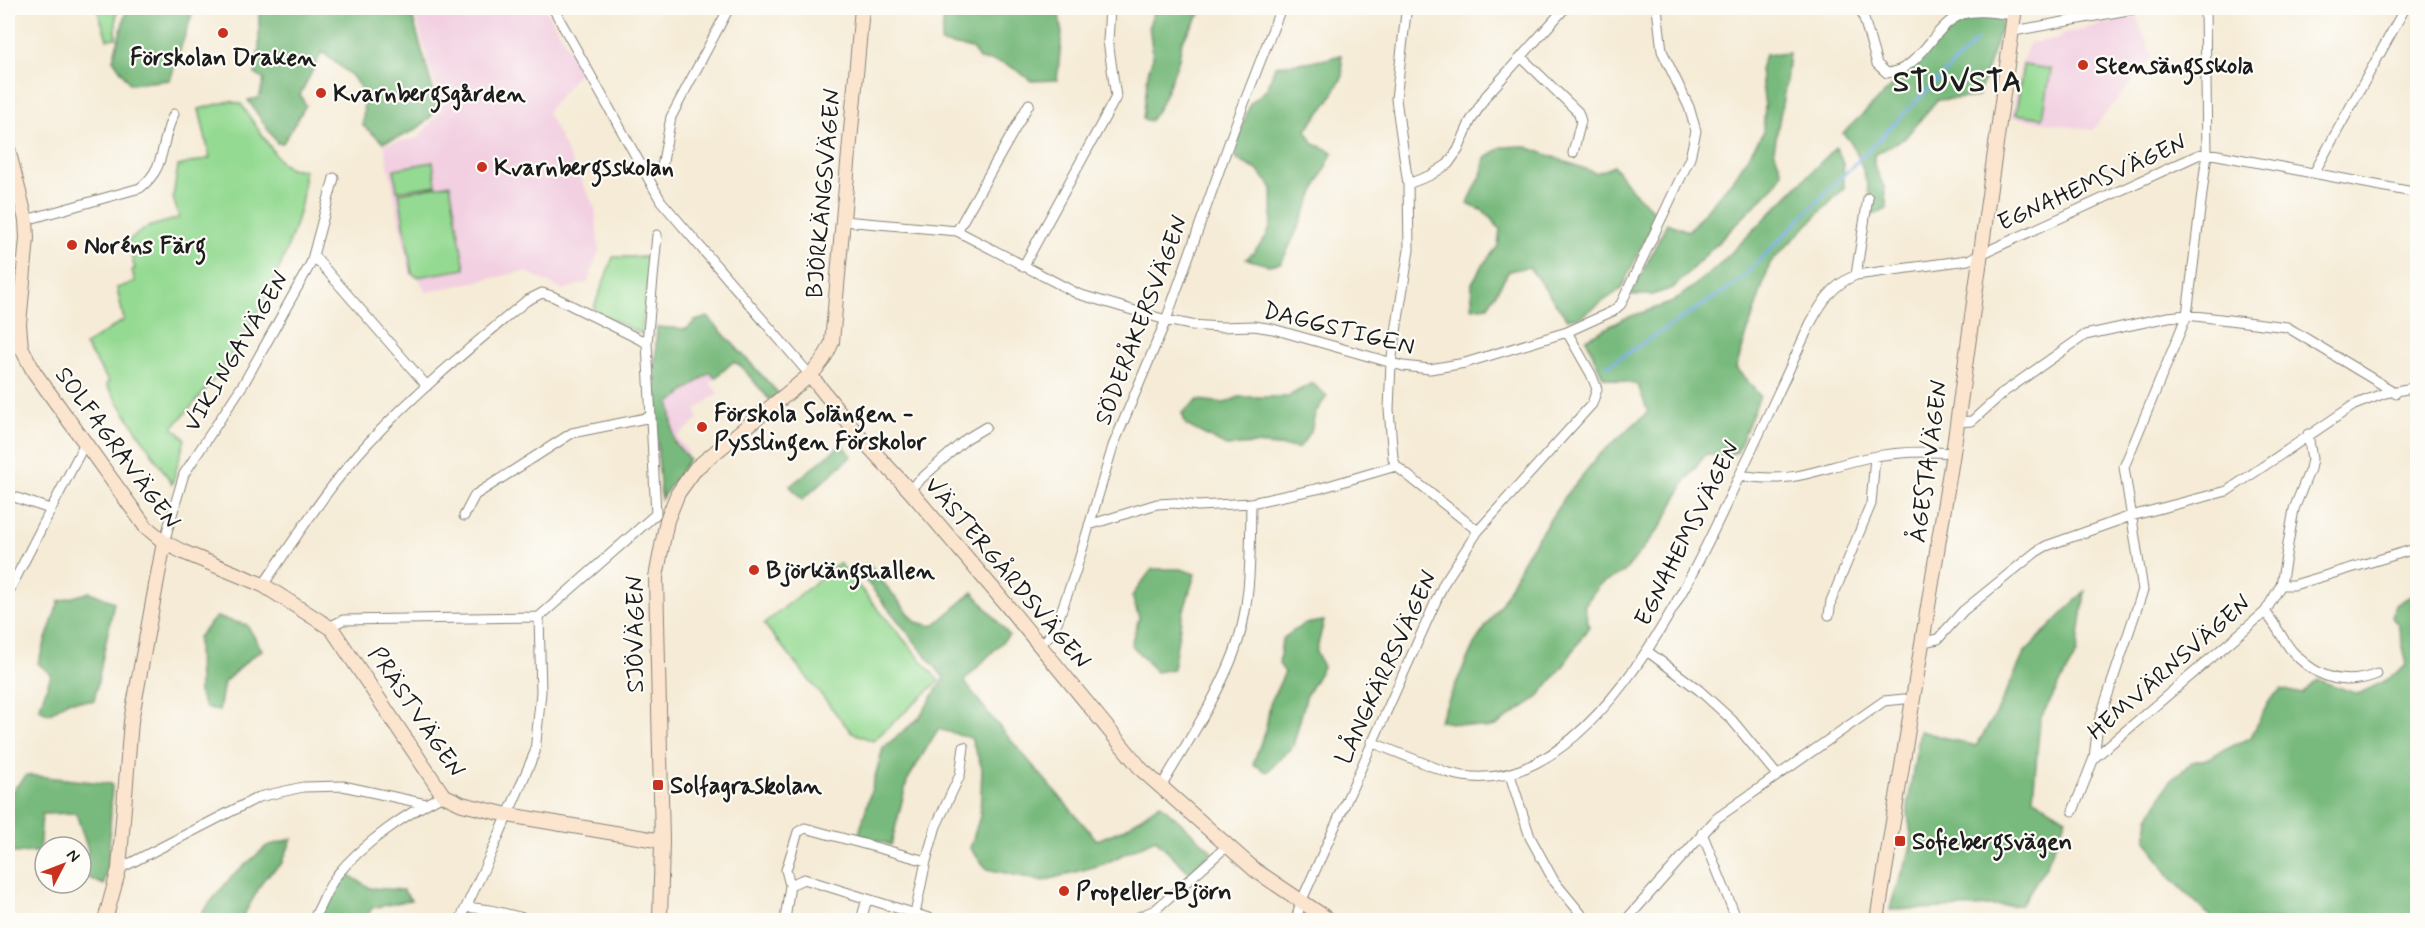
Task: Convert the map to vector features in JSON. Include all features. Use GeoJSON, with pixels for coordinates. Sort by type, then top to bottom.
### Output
{"type":"FeatureCollection","features":[{"type":"Feature","properties":{"kind":"street","name":"VÄSTERGÅRDSVÄGEN"},"geometry":{"type":"LineString","coordinates":[[553,8],[661,201],[810,375],[858,435],[911,492],[1040,645],[1123,749],[1161,787],[1267,880],[1329,921]]}},
{"type":"Feature","properties":{"kind":"street"},"geometry":{"type":"LineString","coordinates":[[662,167],[671,117],[729,8]]}},
{"type":"Feature","properties":{"kind":"street","name":"BJÖRKÄNGSVÄGEN"},"geometry":{"type":"LineString","coordinates":[[810,375],[820,366],[832,342],[862,8]]}},
{"type":"Feature","properties":{"kind":"street"},"geometry":{"type":"LineString","coordinates":[[1023,267],[1116,97],[1108,41],[1110,8]]}},
{"type":"Feature","properties":{"kind":"street","name":"SÖDERÅKERSVÄGEN"},"geometry":{"type":"LineString","coordinates":[[1040,645],[1052,633],[1058,620],[1113,446],[1166,320],[1234,129],[1281,8]]}},
{"type":"Feature","properties":{"kind":"street"},"geometry":{"type":"LineString","coordinates":[[1409,8],[1406,14],[1396,99],[1408,184],[1409,250],[1391,363],[1390,430],[1393,458],[1396,466],[1478,531]]}},
{"type":"Feature","properties":{"kind":"street"},"geometry":{"type":"LineString","coordinates":[[1408,184],[1431,175],[1448,164],[1458,150],[1470,122],[1486,96],[1565,8]]}},
{"type":"Feature","properties":{"kind":"street","name":"DAGGSTIGEN"},"geometry":{"type":"LineString","coordinates":[[844,221],[957,231],[1070,292],[1166,320],[1211,327],[1254,326],[1273,329],[1403,366],[1430,369],[1465,363],[1568,332],[1613,312],[1621,304],[1690,158],[1696,131],[1689,107],[1662,51],[1657,8]]}},
{"type":"Feature","properties":{"kind":"street"},"geometry":{"type":"LineString","coordinates":[[1861,8],[1877,64],[1887,73],[1895,73],[1910,63],[1950,22],[1962,15],[1976,12],[2015,11]]}},
{"type":"Feature","properties":{"kind":"street"},"geometry":{"type":"LineString","coordinates":[[2014,31],[2139,8]]}},
{"type":"Feature","properties":{"kind":"street"},"geometry":{"type":"LineString","coordinates":[[2073,811],[2094,758],[2098,724],[2143,590],[2124,467],[2187,315],[2207,153],[2205,8]]}},
{"type":"Feature","properties":{"kind":"street"},"geometry":{"type":"LineString","coordinates":[[2314,173],[2405,8]]}},
{"type":"Feature","properties":{"kind":"street","name":"ÅGESTAVÄGEN"},"geometry":{"type":"LineString","coordinates":[[1877,921],[1953,453],[2015,11]]}},
{"type":"Feature","properties":{"kind":"street"},"geometry":{"type":"LineString","coordinates":[[1521,57],[1578,112],[1581,121],[1574,153]]}},
{"type":"Feature","properties":{"kind":"street"},"geometry":{"type":"LineString","coordinates":[[957,231],[1029,105]]}},
{"type":"Feature","properties":{"kind":"street"},"geometry":{"type":"LineString","coordinates":[[26,220],[140,188],[152,179],[160,166],[167,128],[174,114]]}},
{"type":"Feature","properties":{"kind":"street","name":"SOLFAGRAVÄGEN"},"geometry":{"type":"LineString","coordinates":[[8,149],[26,220],[26,267],[14,347],[145,526],[164,542],[131,721],[119,869],[105,921]]}},
{"type":"Feature","properties":{"kind":"street","name":"EGNAHEMSVÄGEN"},"geometry":{"type":"LineString","coordinates":[[1371,742],[1457,776],[1480,777],[1510,775],[1548,756],[1578,734],[1616,692],[1647,651],[1685,589],[1823,300],[1838,284],[1856,275],[1968,260],[2198,155],[2207,153],[2418,193]]}},
{"type":"Feature","properties":{"kind":"street","name":"VIKINGAVÄGEN"},"geometry":{"type":"LineString","coordinates":[[164,542],[184,474],[244,383],[314,256],[334,177]]}},
{"type":"Feature","properties":{"kind":"street"},"geometry":{"type":"LineString","coordinates":[[1856,275],[1868,198]]}},
{"type":"Feature","properties":{"kind":"street"},"geometry":{"type":"LineString","coordinates":[[329,627],[343,620],[539,617],[656,514],[646,343],[657,235]]}},
{"type":"Feature","properties":{"kind":"street"},"geometry":{"type":"LineString","coordinates":[[314,256],[427,386]]}},
{"type":"Feature","properties":{"kind":"street"},"geometry":{"type":"LineString","coordinates":[[263,585],[336,481],[369,441],[427,386],[526,301],[542,293],[646,343]]}},
{"type":"Feature","properties":{"kind":"street"},"geometry":{"type":"LineString","coordinates":[[1956,422],[1972,421],[2004,392],[2085,335],[2187,315],[2287,327],[2396,393]]}},
{"type":"Feature","properties":{"kind":"street","name":"LÅNGKÄRRSVÄGEN"},"geometry":{"type":"LineString","coordinates":[[1296,921],[1301,902],[1436,598],[1478,531],[1592,404],[1597,389],[1568,332]]}},
{"type":"Feature","properties":{"kind":"street","name":"SJÖVÄGEN"},"geometry":{"type":"LineString","coordinates":[[660,921],[662,841],[656,578],[668,520],[678,493],[696,468],[810,375]]}},
{"type":"Feature","properties":{"kind":"street"},"geometry":{"type":"LineString","coordinates":[[1923,642],[1938,639],[1963,611],[2036,552],[2131,516],[2226,491],[2354,405],[2385,393],[2396,393],[2418,387]]}},
{"type":"Feature","properties":{"kind":"street"},"geometry":{"type":"LineString","coordinates":[[464,516],[475,495],[572,433],[651,417]]}},
{"type":"Feature","properties":{"kind":"street"},"geometry":{"type":"LineString","coordinates":[[911,492],[914,485],[966,439],[986,427]]}},
{"type":"Feature","properties":{"kind":"street","name":"HEMVÄRNSVÄGEN"},"geometry":{"type":"LineString","coordinates":[[2094,758],[2265,612],[2281,585],[2294,509],[2312,459],[2308,434]]}},
{"type":"Feature","properties":{"kind":"street"},"geometry":{"type":"LineString","coordinates":[[8,593],[85,443]]}},
{"type":"Feature","properties":{"kind":"street"},"geometry":{"type":"LineString","coordinates":[[1740,475],[1769,479],[1796,478],[1875,457],[1908,451],[1953,453]]}},
{"type":"Feature","properties":{"kind":"street"},"geometry":{"type":"LineString","coordinates":[[1829,615],[1830,602],[1871,504],[1875,457]]}},
{"type":"Feature","properties":{"kind":"street"},"geometry":{"type":"LineString","coordinates":[[1089,525],[1157,504],[1174,503],[1198,506],[1251,502],[1321,488],[1396,466]]}},
{"type":"Feature","properties":{"kind":"street"},"geometry":{"type":"LineString","coordinates":[[8,495],[50,509]]}},
{"type":"Feature","properties":{"kind":"street"},"geometry":{"type":"LineString","coordinates":[[1161,787],[1212,698],[1235,652],[1248,588],[1251,502]]}},
{"type":"Feature","properties":{"kind":"street","name":"PRÄSTVÄGEN"},"geometry":{"type":"LineString","coordinates":[[164,542],[263,585],[329,627],[347,649],[443,795],[462,804],[508,815],[662,841]]}},
{"type":"Feature","properties":{"kind":"street"},"geometry":{"type":"LineString","coordinates":[[2281,585],[2294,585],[2418,548]]}},
{"type":"Feature","properties":{"kind":"street"},"geometry":{"type":"LineString","coordinates":[[2265,612],[2291,650],[2313,669],[2334,680],[2363,680],[2377,674]]}},
{"type":"Feature","properties":{"kind":"street"},"geometry":{"type":"LineString","coordinates":[[460,921],[535,752],[541,692],[539,617]]}},
{"type":"Feature","properties":{"kind":"street"},"geometry":{"type":"LineString","coordinates":[[1647,651],[1699,690],[1732,720],[1777,775]]}},
{"type":"Feature","properties":{"kind":"street"},"geometry":{"type":"LineString","coordinates":[[1626,921],[1717,818],[1884,701],[1904,699]]}},
{"type":"Feature","properties":{"kind":"street"},"geometry":{"type":"LineString","coordinates":[[915,914],[936,826],[960,776],[964,747]]}},
{"type":"Feature","properties":{"kind":"street"},"geometry":{"type":"LineString","coordinates":[[1510,775],[1530,837],[1554,880],[1586,921]]}},
{"type":"Feature","properties":{"kind":"street"},"geometry":{"type":"LineString","coordinates":[[119,869],[259,797],[303,787],[343,786],[426,804]]}},
{"type":"Feature","properties":{"kind":"street"},"geometry":{"type":"LineString","coordinates":[[313,921],[336,876],[369,843],[443,795]]}},
{"type":"Feature","properties":{"kind":"street"},"geometry":{"type":"LineString","coordinates":[[785,921],[790,885],[786,870],[798,832],[805,828],[926,861]]}},
{"type":"Feature","properties":{"kind":"street"},"geometry":{"type":"LineString","coordinates":[[1702,833],[1737,921]]}},
{"type":"Feature","properties":{"kind":"street"},"geometry":{"type":"LineString","coordinates":[[1132,921],[1155,910],[1227,846]]}},
{"type":"Feature","properties":{"kind":"street"},"geometry":{"type":"LineString","coordinates":[[790,885],[804,879],[935,921]]}},
{"type":"Feature","properties":{"kind":"street"},"geometry":{"type":"LineString","coordinates":[[861,921],[867,898]]}},
{"type":"Feature","properties":{"kind":"street"},"geometry":{"type":"LineString","coordinates":[[466,907],[490,909],[532,920]]}},
{"type":"Feature","properties":{"kind":"shaded area","name":"Kvarnbergsskolan"},"geometry":{"type":"Polygon","coordinates":[[[413,8],[545,8],[581,69],[547,112],[595,208],[599,250],[588,282],[563,290],[525,271],[426,292],[419,279],[410,274],[384,144],[418,138],[442,109],[413,8]]]}},
{"type":"Feature","properties":{"kind":"shaded area"},"geometry":{"type":"Polygon","coordinates":[[[2136,16],[2152,56],[2151,60],[2092,130],[2012,117],[2022,61],[2030,43],[2060,38],[2059,35],[2136,16]]]}},
{"type":"Feature","properties":{"kind":"shaded area"},"geometry":{"type":"Polygon","coordinates":[[[656,362],[733,362],[710,383],[718,393],[696,410],[698,420],[677,437],[688,452],[670,484],[656,362]]]}},
{"type":"Feature","properties":{"kind":"green space"},"geometry":{"type":"Polygon","coordinates":[[[97,8],[119,8],[116,15],[116,38],[107,39],[97,8]]]}},
{"type":"Feature","properties":{"kind":"green space"},"geometry":{"type":"Polygon","coordinates":[[[127,8],[194,8],[170,80],[130,84],[113,59],[127,8]]]}},
{"type":"Feature","properties":{"kind":"green space"},"geometry":{"type":"Polygon","coordinates":[[[259,8],[410,8],[438,108],[426,122],[414,131],[383,142],[363,126],[364,93],[352,76],[322,52],[300,95],[306,105],[283,143],[277,143],[248,100],[259,98],[264,80],[255,74],[259,50],[259,8]]]}},
{"type":"Feature","properties":{"kind":"green space"},"geometry":{"type":"Polygon","coordinates":[[[945,8],[1058,8],[1062,34],[1057,80],[1031,81],[1008,65],[980,60],[972,49],[941,43],[945,8]]]}},
{"type":"Feature","properties":{"kind":"green space"},"geometry":{"type":"Polygon","coordinates":[[[1156,8],[1204,8],[1182,41],[1179,59],[1170,83],[1160,106],[1150,121],[1143,119],[1148,73],[1153,57],[1149,25],[1156,8]]]}},
{"type":"Feature","properties":{"kind":"green space"},"geometry":{"type":"Polygon","coordinates":[[[1977,16],[2004,18],[1978,97],[1937,100],[1905,138],[1874,155],[1874,165],[1884,187],[1887,209],[1873,215],[1860,161],[1850,141],[1843,133],[1950,27],[1977,16]]]}},
{"type":"Feature","properties":{"kind":"green space"},"geometry":{"type":"Polygon","coordinates":[[[1789,53],[1774,150],[1782,172],[1776,184],[1673,288],[1652,295],[1631,295],[1667,223],[1688,231],[1735,177],[1763,133],[1765,106],[1760,69],[1765,55],[1789,53]]]}},
{"type":"Feature","properties":{"kind":"green space"},"geometry":{"type":"Polygon","coordinates":[[[1341,55],[1343,76],[1328,102],[1306,130],[1314,144],[1333,152],[1294,236],[1281,263],[1268,265],[1246,259],[1262,242],[1272,219],[1272,187],[1257,170],[1236,159],[1239,137],[1250,104],[1267,89],[1275,66],[1322,60],[1341,55]]]}},
{"type":"Feature","properties":{"kind":"green space"},"geometry":{"type":"Polygon","coordinates":[[[2023,65],[2051,69],[2043,118],[2016,114],[2023,65]]]}},
{"type":"Feature","properties":{"kind":"green space"},"geometry":{"type":"Polygon","coordinates":[[[230,101],[241,104],[281,163],[289,168],[304,170],[303,194],[296,224],[272,286],[228,360],[173,427],[185,439],[172,484],[106,384],[109,382],[85,345],[124,320],[117,288],[135,282],[132,270],[135,269],[127,241],[148,227],[179,218],[173,197],[178,166],[210,158],[199,109],[230,101]]]}},
{"type":"Feature","properties":{"kind":"green space"},"geometry":{"type":"Polygon","coordinates":[[[1524,146],[1596,173],[1614,166],[1632,190],[1657,214],[1621,289],[1580,317],[1567,319],[1529,267],[1509,271],[1488,306],[1472,308],[1472,283],[1498,246],[1500,229],[1484,211],[1467,204],[1481,176],[1485,158],[1502,147],[1524,146]]]}},
{"type":"Feature","properties":{"kind":"green space"},"geometry":{"type":"Polygon","coordinates":[[[1836,147],[1843,162],[1844,188],[1770,263],[1736,368],[1760,396],[1737,452],[1720,456],[1706,454],[1686,480],[1662,525],[1624,572],[1599,585],[1584,606],[1589,626],[1564,665],[1536,699],[1495,726],[1486,728],[1439,721],[1474,644],[1501,604],[1526,555],[1565,497],[1599,455],[1648,412],[1638,385],[1603,377],[1586,339],[1623,319],[1673,302],[1715,269],[1836,147]]]}},
{"type":"Feature","properties":{"kind":"green space"},"geometry":{"type":"Polygon","coordinates":[[[433,162],[436,185],[397,191],[394,169],[433,162]]]}},
{"type":"Feature","properties":{"kind":"green space"},"geometry":{"type":"Polygon","coordinates":[[[450,184],[465,269],[417,277],[412,273],[399,193],[450,184]]]}},
{"type":"Feature","properties":{"kind":"green space"},"geometry":{"type":"Polygon","coordinates":[[[613,257],[650,257],[642,334],[593,310],[613,257]]]}},
{"type":"Feature","properties":{"kind":"green space"},"geometry":{"type":"Polygon","coordinates":[[[708,317],[780,395],[769,399],[740,365],[733,362],[715,378],[710,372],[670,403],[674,442],[689,459],[661,499],[655,392],[657,327],[687,329],[695,321],[708,317]]]}},
{"type":"Feature","properties":{"kind":"green space"},"geometry":{"type":"Polygon","coordinates":[[[1312,383],[1327,396],[1315,413],[1311,432],[1299,448],[1255,444],[1226,446],[1186,425],[1182,413],[1198,400],[1225,403],[1239,397],[1287,397],[1312,383]]]}},
{"type":"Feature","properties":{"kind":"green space"},"geometry":{"type":"Polygon","coordinates":[[[842,444],[852,456],[802,500],[790,486],[842,444]]]}},
{"type":"Feature","properties":{"kind":"green space"},"geometry":{"type":"Polygon","coordinates":[[[839,563],[939,681],[873,741],[851,732],[764,624],[839,563]]]}},
{"type":"Feature","properties":{"kind":"green space"},"geometry":{"type":"Polygon","coordinates":[[[868,564],[916,622],[933,626],[973,592],[1009,635],[964,681],[991,717],[1097,840],[1124,829],[1160,804],[1213,852],[1190,873],[1155,839],[1104,864],[1043,881],[987,869],[970,848],[980,816],[982,768],[971,738],[938,729],[907,781],[891,845],[859,834],[883,748],[919,718],[944,678],[859,572],[868,564]]]}},
{"type":"Feature","properties":{"kind":"green space"},"geometry":{"type":"Polygon","coordinates":[[[1152,569],[1181,569],[1195,574],[1181,620],[1173,669],[1156,672],[1131,644],[1139,618],[1132,596],[1152,569]]]}},
{"type":"Feature","properties":{"kind":"green space"},"geometry":{"type":"Polygon","coordinates":[[[2085,591],[2077,653],[2040,719],[2033,798],[2066,818],[2046,866],[2021,905],[1890,910],[1911,845],[1908,808],[1920,731],[1976,746],[1996,714],[2025,652],[2085,591]]]}},
{"type":"Feature","properties":{"kind":"green space"},"geometry":{"type":"Polygon","coordinates":[[[90,592],[114,602],[94,701],[68,701],[49,714],[39,709],[51,675],[38,663],[59,601],[90,592]]]}},
{"type":"Feature","properties":{"kind":"green space"},"geometry":{"type":"Polygon","coordinates":[[[2417,593],[2417,920],[2214,920],[2169,876],[2146,839],[2149,818],[2169,782],[2192,762],[2206,759],[2251,737],[2268,702],[2281,689],[2302,694],[2318,680],[2358,694],[2383,682],[2407,665],[2398,624],[2391,617],[2396,604],[2417,593]]]}},
{"type":"Feature","properties":{"kind":"green space"},"geometry":{"type":"Polygon","coordinates":[[[216,617],[247,625],[262,650],[224,682],[219,711],[205,707],[199,693],[198,637],[216,617]]]}},
{"type":"Feature","properties":{"kind":"green space"},"geometry":{"type":"Polygon","coordinates":[[[1324,621],[1316,652],[1323,667],[1307,694],[1293,746],[1267,772],[1253,764],[1266,728],[1270,704],[1285,672],[1279,664],[1282,639],[1304,624],[1324,621]]]}},
{"type":"Feature","properties":{"kind":"green space"},"geometry":{"type":"Polygon","coordinates":[[[27,775],[112,784],[109,851],[104,885],[93,880],[93,835],[83,835],[76,813],[42,814],[40,835],[33,835],[33,852],[8,853],[8,795],[27,775]]]}},
{"type":"Feature","properties":{"kind":"green space"},"geometry":{"type":"Polygon","coordinates":[[[292,839],[282,863],[264,879],[241,920],[196,920],[231,877],[267,846],[292,839]]]}},
{"type":"Feature","properties":{"kind":"green space"},"geometry":{"type":"Polygon","coordinates":[[[344,872],[370,888],[403,890],[411,900],[372,908],[365,920],[316,920],[329,893],[344,872]]]}},
{"type":"Feature","properties":{"kind":"waterway"},"geometry":{"type":"LineString","coordinates":[[1607,366],[1736,284],[1976,41]]}},
{"type":"Feature","properties":{"kind":"place","name":"Förskolan Draken"},"geometry":{"type":"Point","coordinates":[223,33]}},
{"type":"Feature","properties":{"kind":"place","name":"Stensängsskola"},"geometry":{"type":"Point","coordinates":[2083,65]}},
{"type":"Feature","properties":{"kind":"place","name":"Kvarnbergsgården"},"geometry":{"type":"Point","coordinates":[321,93]}},
{"type":"Feature","properties":{"kind":"place","name":"Kvarnbergsskolan"},"geometry":{"type":"Point","coordinates":[482,167]}},
{"type":"Feature","properties":{"kind":"place","name":"Noréns Färg"},"geometry":{"type":"Point","coordinates":[72,245]}},
{"type":"Feature","properties":{"kind":"place","name":"Förskola Solängen - Pysslingen Förskolor"},"geometry":{"type":"Point","coordinates":[702,427]}},
{"type":"Feature","properties":{"kind":"place","name":"Björkängshallen"},"geometry":{"type":"Point","coordinates":[754,570]}},
{"type":"Feature","properties":{"kind":"place","name":"Solfagraskolan"},"geometry":{"type":"Point","coordinates":[658,785]}},
{"type":"Feature","properties":{"kind":"place","name":"Sofiebergsvägen"},"geometry":{"type":"Point","coordinates":[1900,841]}},
{"type":"Feature","properties":{"kind":"place","name":"Propeller-Björn"},"geometry":{"type":"Point","coordinates":[1064,891]}},
{"type":"Feature","properties":{"kind":"district","name":"STUVSTA"},"geometry":{"type":"Point","coordinates":[1958,81]}}]}
